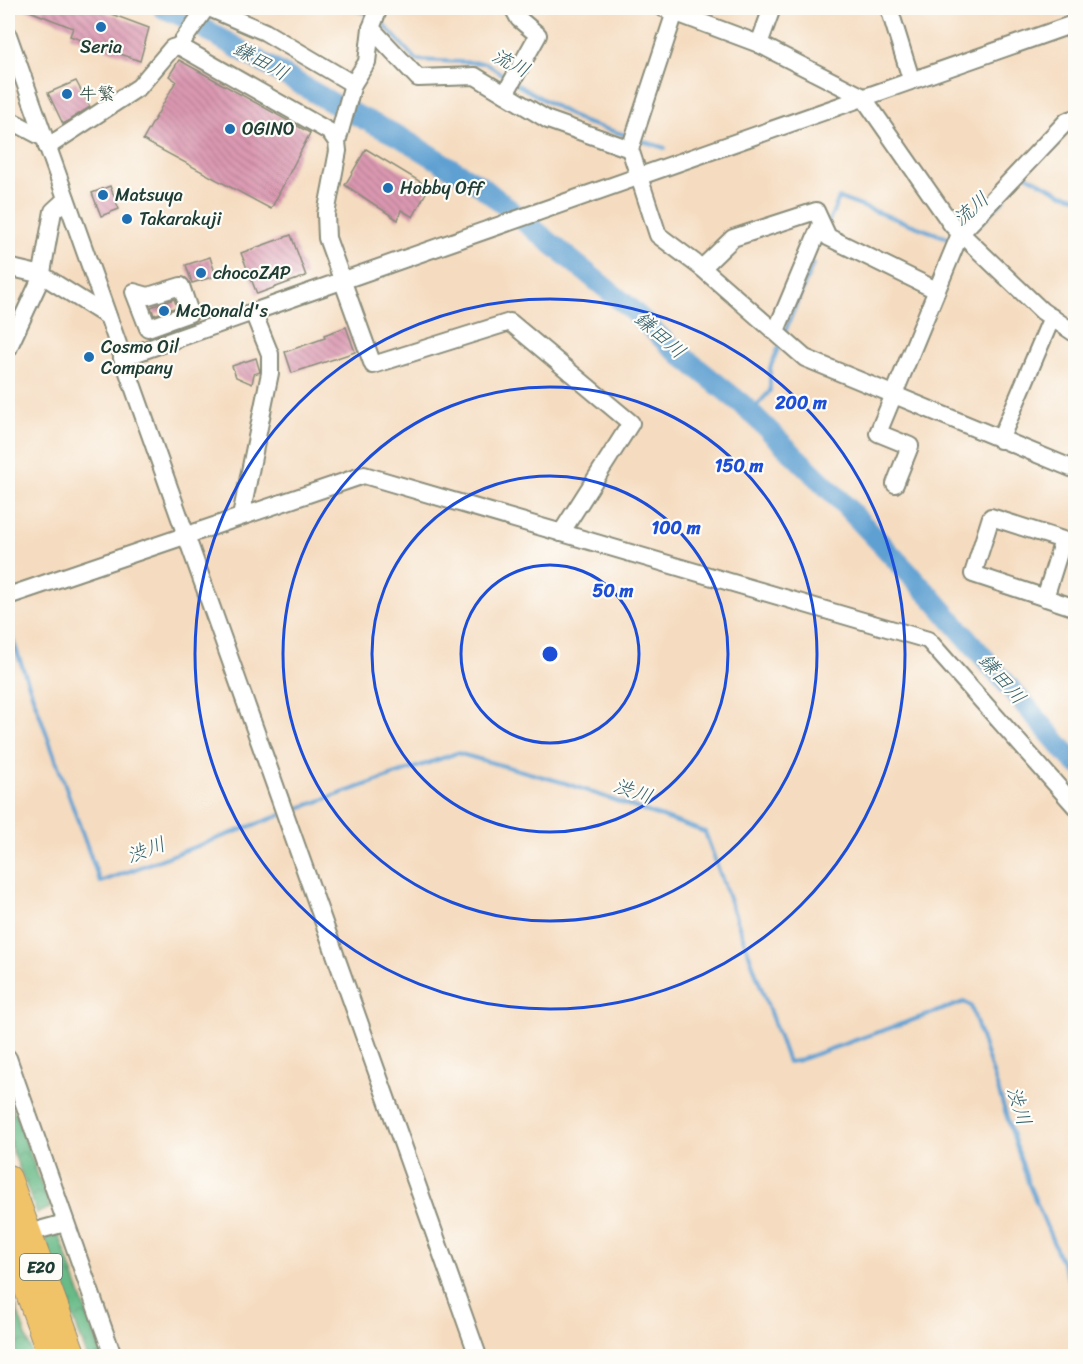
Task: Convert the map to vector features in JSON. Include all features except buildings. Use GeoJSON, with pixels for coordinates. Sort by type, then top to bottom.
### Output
{"type":"FeatureCollection","features":[{"type":"Feature","properties":{"kind":"highway","name":"E20"},"geometry":{"type":"LineString","coordinates":[[8,1178],[73,1356]]}},
{"type":"Feature","properties":{"kind":"highway","name":"E20"},"geometry":{"type":"LineString","coordinates":[[8,1233],[51,1356]]}},
{"type":"Feature","properties":{"kind":"street"},"geometry":{"type":"LineString","coordinates":[[46,142],[139,87],[172,48],[182,41],[208,8],[265,32],[352,88]]}},
{"type":"Feature","properties":{"kind":"street"},"geometry":{"type":"LineString","coordinates":[[380,8],[370,28],[367,62],[352,88],[345,121],[337,142],[338,151],[326,225],[330,250],[373,365],[510,322],[631,423],[561,532]]}},
{"type":"Feature","properties":{"kind":"street"},"geometry":{"type":"LineString","coordinates":[[505,94],[538,35],[519,19],[513,8]]}},
{"type":"Feature","properties":{"kind":"street"},"geometry":{"type":"LineString","coordinates":[[759,44],[772,8]]}},
{"type":"Feature","properties":{"kind":"street"},"geometry":{"type":"LineString","coordinates":[[889,8],[911,79]]}},
{"type":"Feature","properties":{"kind":"street"},"geometry":{"type":"LineString","coordinates":[[1076,334],[1052,317],[960,234],[863,97],[759,44],[669,10],[630,149],[658,235],[702,268],[805,358],[1076,470]]}},
{"type":"Feature","properties":{"kind":"street"},"geometry":{"type":"LineString","coordinates":[[122,358],[911,79],[1076,23]]}},
{"type":"Feature","properties":{"kind":"street"},"geometry":{"type":"LineString","coordinates":[[370,28],[418,78],[475,75],[548,120],[630,149]]}},
{"type":"Feature","properties":{"kind":"street"},"geometry":{"type":"LineString","coordinates":[[8,35],[478,1356]]}},
{"type":"Feature","properties":{"kind":"street"},"geometry":{"type":"LineString","coordinates":[[182,41],[330,132],[337,142]]}},
{"type":"Feature","properties":{"kind":"street"},"geometry":{"type":"LineString","coordinates":[[895,484],[910,446],[878,432],[891,395],[960,234],[1067,121],[1076,118]]}},
{"type":"Feature","properties":{"kind":"street"},"geometry":{"type":"LineString","coordinates":[[8,119],[46,142]]}},
{"type":"Feature","properties":{"kind":"street"},"geometry":{"type":"LineString","coordinates":[[8,349],[42,275],[53,211],[66,199]]}},
{"type":"Feature","properties":{"kind":"street"},"geometry":{"type":"LineString","coordinates":[[702,268],[733,238],[816,211],[828,237],[936,290]]}},
{"type":"Feature","properties":{"kind":"street"},"geometry":{"type":"LineString","coordinates":[[776,331],[821,224]]}},
{"type":"Feature","properties":{"kind":"street"},"geometry":{"type":"LineString","coordinates":[[8,267],[42,275],[107,316]]}},
{"type":"Feature","properties":{"kind":"street"},"geometry":{"type":"LineString","coordinates":[[241,516],[270,373],[270,354],[253,312]]}},
{"type":"Feature","properties":{"kind":"street"},"geometry":{"type":"LineString","coordinates":[[1000,440],[1052,317]]}},
{"type":"Feature","properties":{"kind":"street"},"geometry":{"type":"LineString","coordinates":[[8,596],[364,475],[928,640],[1076,807]]}},
{"type":"Feature","properties":{"kind":"street"},"geometry":{"type":"LineString","coordinates":[[1045,598],[1063,540],[992,517],[973,574],[1045,598],[1076,608]]}},
{"type":"Feature","properties":{"kind":"street"},"geometry":{"type":"LineString","coordinates":[[8,1058],[113,1356]]}},
{"type":"Feature","properties":{"kind":"street"},"geometry":{"type":"LineString","coordinates":[[44,1229],[65,1223]]}},
{"type":"Feature","properties":{"kind":"green space"},"geometry":{"type":"Polygon","coordinates":[[[8,1094],[50,1208],[37,1213],[8,1139],[8,1094]]]}},
{"type":"Feature","properties":{"kind":"green space"},"geometry":{"type":"Polygon","coordinates":[[[59,1234],[102,1356],[87,1356],[45,1238],[59,1234]]]}},
{"type":"Feature","properties":{"kind":"green space"},"geometry":{"type":"Polygon","coordinates":[[[8,1284],[33,1356],[17,1356],[8,1328],[8,1284]]]}},
{"type":"Feature","properties":{"kind":"waterway","name":"鎌田川"},"geometry":{"type":"LineString","coordinates":[[163,8],[182,16],[336,105],[400,137],[482,187],[630,308],[671,347],[742,404],[837,497],[934,600],[1076,764]]}},
{"type":"Feature","properties":{"kind":"waterway","name":"流川"},"geometry":{"type":"LineString","coordinates":[[351,8],[370,15]]}},
{"type":"Feature","properties":{"kind":"waterway","name":"流川"},"geometry":{"type":"LineString","coordinates":[[379,19],[416,60],[486,63],[508,78]]}},
{"type":"Feature","properties":{"kind":"waterway","name":"流川"},"geometry":{"type":"LineString","coordinates":[[516,84],[583,122],[629,136]]}},
{"type":"Feature","properties":{"kind":"waterway","name":"流川"},"geometry":{"type":"LineString","coordinates":[[639,140],[665,148]]}},
{"type":"Feature","properties":{"kind":"waterway","name":"流川"},"geometry":{"type":"LineString","coordinates":[[1026,175],[1063,194],[1076,197]]}},
{"type":"Feature","properties":{"kind":"waterway","name":"流川"},"geometry":{"type":"LineString","coordinates":[[828,223],[839,198],[953,240]]}},
{"type":"Feature","properties":{"kind":"waterway","name":"流川"},"geometry":{"type":"LineString","coordinates":[[981,223],[1005,198]]}},
{"type":"Feature","properties":{"kind":"waterway"},"geometry":{"type":"LineString","coordinates":[[784,334],[813,264]]}},
{"type":"Feature","properties":{"kind":"waterway"},"geometry":{"type":"LineString","coordinates":[[751,412],[770,391],[770,368],[780,344]]}},
{"type":"Feature","properties":{"kind":"waterway","name":"渋川"},"geometry":{"type":"LineString","coordinates":[[8,627],[100,882],[281,815]]}},
{"type":"Feature","properties":{"kind":"waterway","name":"渋川"},"geometry":{"type":"LineString","coordinates":[[288,812],[457,753],[565,783],[705,832],[788,1062],[964,1002],[971,1006],[1029,1185],[1076,1296]]}},
{"type":"Feature","properties":{"kind":"place","name":"Seria"},"geometry":{"type":"Point","coordinates":[101,27]}},
{"type":"Feature","properties":{"kind":"place","name":"牛繁"},"geometry":{"type":"Point","coordinates":[67,94]}},
{"type":"Feature","properties":{"kind":"place","name":"OGINO"},"geometry":{"type":"Point","coordinates":[230,129]}},
{"type":"Feature","properties":{"kind":"place","name":"Hobby Off"},"geometry":{"type":"Point","coordinates":[388,188]}},
{"type":"Feature","properties":{"kind":"place","name":"Matsuya"},"geometry":{"type":"Point","coordinates":[103,195]}},
{"type":"Feature","properties":{"kind":"place","name":"Takarakuji"},"geometry":{"type":"Point","coordinates":[127,219]}},
{"type":"Feature","properties":{"kind":"place","name":"chocoZAP"},"geometry":{"type":"Point","coordinates":[201,273]}},
{"type":"Feature","properties":{"kind":"place","name":"McDonald's"},"geometry":{"type":"Point","coordinates":[164,311]}},
{"type":"Feature","properties":{"kind":"place","name":"Cosmo Oil Company"},"geometry":{"type":"Point","coordinates":[89,357]}}]}
